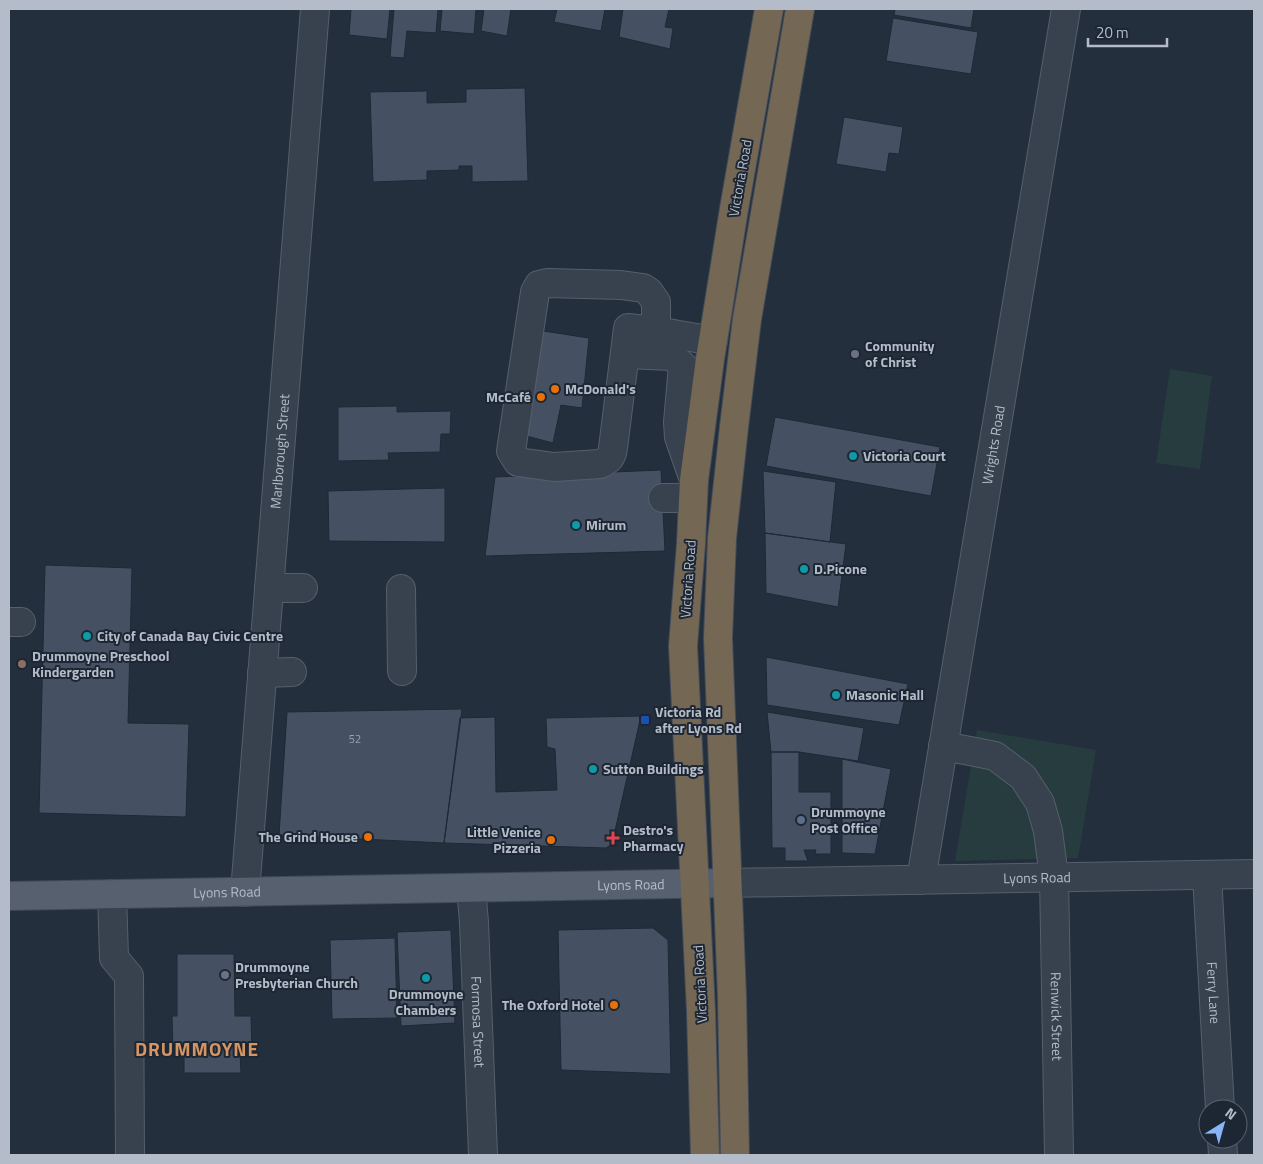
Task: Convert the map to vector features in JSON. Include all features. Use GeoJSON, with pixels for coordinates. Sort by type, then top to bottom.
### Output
{"type":"FeatureCollection","features":[{"type":"Feature","properties":{"kind":"highway","name":"Victoria Road"},"geometry":{"type":"LineString","coordinates":[[705,1155],[701,1011],[683,646],[694,489],[713,341],[769,9]]}},
{"type":"Feature","properties":{"kind":"highway"},"geometry":{"type":"LineString","coordinates":[[735,1155],[728,883],[718,638],[722,538],[747,319],[800,9]]}},
{"type":"Feature","properties":{"kind":"main road","name":"Lyons Road"},"geometry":{"type":"LineString","coordinates":[[9,896],[728,883]]}},
{"type":"Feature","properties":{"kind":"street","name":"Marlborough Street"},"geometry":{"type":"LineString","coordinates":[[245,892],[315,9]]}},
{"type":"Feature","properties":{"kind":"street","name":"Wrights Road"},"geometry":{"type":"LineString","coordinates":[[921,880],[1066,9]]}},
{"type":"Feature","properties":{"kind":"street"},"geometry":{"type":"LineString","coordinates":[[626,341],[612,456],[608,461],[600,464],[554,467],[518,462],[511,451],[535,292],[539,285],[548,283],[621,285],[643,288],[656,302],[656,331]]}},
{"type":"Feature","properties":{"kind":"street"},"geometry":{"type":"LineString","coordinates":[[626,341],[656,331],[713,341]]}},
{"type":"Feature","properties":{"kind":"street"},"geometry":{"type":"LineString","coordinates":[[626,341],[672,356],[683,366],[678,422],[679,437],[694,489],[663,498]]}},
{"type":"Feature","properties":{"kind":"street"},"geometry":{"type":"LineString","coordinates":[[269,588],[302,588]]}},
{"type":"Feature","properties":{"kind":"street"},"geometry":{"type":"LineString","coordinates":[[401,589],[402,671]]}},
{"type":"Feature","properties":{"kind":"street"},"geometry":{"type":"LineString","coordinates":[[262,672],[292,672]]}},
{"type":"Feature","properties":{"kind":"street","name":"Renwick Street"},"geometry":{"type":"LineString","coordinates":[[943,746],[995,756],[1023,777],[1040,802],[1048,831],[1054,878],[1059,1155]]}},
{"type":"Feature","properties":{"kind":"street","name":"Lyons Road"},"geometry":{"type":"LineString","coordinates":[[728,883],[1254,874]]}},
{"type":"Feature","properties":{"kind":"street","name":"Ferry Lane"},"geometry":{"type":"LineString","coordinates":[[1207,875],[1219,1099]]}},
{"type":"Feature","properties":{"kind":"street","name":"Formosa Street"},"geometry":{"type":"LineString","coordinates":[[471,888],[474,922],[482,1155]]}},
{"type":"Feature","properties":{"kind":"street"},"geometry":{"type":"LineString","coordinates":[[112,894],[114,958],[129,976],[130,1155]]}},
{"type":"Feature","properties":{"kind":"green space"},"geometry":{"type":"Polygon","coordinates":[[[1170,369],[1212,376],[1200,469],[1156,463],[1170,369]]]}},
{"type":"Feature","properties":{"kind":"green space"},"geometry":{"type":"Polygon","coordinates":[[[977,730],[1096,750],[1078,858],[955,861],[977,730]]]}},
{"type":"Feature","properties":{"kind":"building"},"geometry":{"type":"Polygon","coordinates":[[[351,9],[390,9],[387,39],[349,35],[351,9]]]}},
{"type":"Feature","properties":{"kind":"building"},"geometry":{"type":"Polygon","coordinates":[[[394,9],[438,9],[436,33],[407,31],[404,58],[390,57],[394,9]]]}},
{"type":"Feature","properties":{"kind":"building"},"geometry":{"type":"Polygon","coordinates":[[[442,9],[476,9],[474,34],[440,31],[442,9]]]}},
{"type":"Feature","properties":{"kind":"building"},"geometry":{"type":"Polygon","coordinates":[[[484,9],[511,9],[507,36],[481,31],[484,9]]]}},
{"type":"Feature","properties":{"kind":"building"},"geometry":{"type":"Polygon","coordinates":[[[557,9],[605,9],[601,31],[554,22],[557,9]]]}},
{"type":"Feature","properties":{"kind":"building"},"geometry":{"type":"Polygon","coordinates":[[[623,9],[669,9],[665,27],[673,28],[670,49],[619,37],[623,9]]]}},
{"type":"Feature","properties":{"kind":"building"},"geometry":{"type":"Polygon","coordinates":[[[895,9],[974,9],[971,28],[894,15],[895,9]]]}},
{"type":"Feature","properties":{"kind":"building"},"geometry":{"type":"Polygon","coordinates":[[[893,18],[978,32],[971,74],[886,61],[893,18]]]}},
{"type":"Feature","properties":{"kind":"building"},"geometry":{"type":"Polygon","coordinates":[[[525,88],[528,181],[472,182],[472,166],[459,166],[459,170],[427,171],[427,180],[373,182],[370,92],[427,91],[427,103],[466,102],[466,89],[525,88]]]}},
{"type":"Feature","properties":{"kind":"building"},"geometry":{"type":"Polygon","coordinates":[[[844,117],[903,127],[899,154],[889,153],[886,172],[836,164],[844,117]]]}},
{"type":"Feature","properties":{"kind":"building","name":"McDonald's"},"geometry":{"type":"Polygon","coordinates":[[[537,330],[589,338],[582,408],[561,405],[553,443],[519,434],[537,330]]]}},
{"type":"Feature","properties":{"kind":"building"},"geometry":{"type":"Polygon","coordinates":[[[397,406],[397,412],[451,411],[450,434],[441,434],[440,452],[388,453],[389,460],[338,461],[338,407],[397,406]]]}},
{"type":"Feature","properties":{"kind":"building","name":"Victoria Court"},"geometry":{"type":"Polygon","coordinates":[[[775,417],[940,447],[931,496],[766,466],[775,417]]]}},
{"type":"Feature","properties":{"kind":"building","name":"Mirum"},"geometry":{"type":"Polygon","coordinates":[[[661,470],[665,551],[485,556],[495,477],[661,470]]]}},
{"type":"Feature","properties":{"kind":"building"},"geometry":{"type":"Polygon","coordinates":[[[763,471],[836,482],[830,542],[765,533],[763,471]]]}},
{"type":"Feature","properties":{"kind":"building"},"geometry":{"type":"Polygon","coordinates":[[[445,488],[445,542],[329,541],[328,491],[445,488]]]}},
{"type":"Feature","properties":{"kind":"building","name":"D.Picone"},"geometry":{"type":"Polygon","coordinates":[[[765,533],[846,544],[838,607],[766,593],[765,533]]]}},
{"type":"Feature","properties":{"kind":"building","name":"City of Canada Bay Civic Centre"},"geometry":{"type":"Polygon","coordinates":[[[45,565],[132,568],[128,723],[189,724],[186,817],[39,813],[45,565]]]}},
{"type":"Feature","properties":{"kind":"building","name":"Masonic Hall"},"geometry":{"type":"Polygon","coordinates":[[[766,657],[908,684],[899,725],[767,705],[766,657]]]}},
{"type":"Feature","properties":{"kind":"building"},"geometry":{"type":"Polygon","coordinates":[[[462,709],[444,843],[279,835],[287,712],[462,709]]]}},
{"type":"Feature","properties":{"kind":"building"},"geometry":{"type":"Polygon","coordinates":[[[767,712],[864,728],[858,761],[799,752],[771,752],[767,712]]]}},
{"type":"Feature","properties":{"kind":"building","name":"Sutton Buildings"},"geometry":{"type":"Polygon","coordinates":[[[641,716],[612,844],[606,848],[444,843],[460,718],[495,717],[496,792],[557,790],[555,749],[547,747],[546,718],[641,716]]]}},
{"type":"Feature","properties":{"kind":"building","name":"Drummoyne Post Office"},"geometry":{"type":"Polygon","coordinates":[[[771,752],[799,752],[799,792],[831,792],[831,854],[815,854],[816,850],[804,850],[808,861],[785,861],[785,848],[772,848],[771,752]]]}},
{"type":"Feature","properties":{"kind":"building"},"geometry":{"type":"Polygon","coordinates":[[[842,759],[891,769],[875,854],[842,853],[842,759]]]}},
{"type":"Feature","properties":{"kind":"building","name":"The Oxford Hotel"},"geometry":{"type":"Polygon","coordinates":[[[653,928],[668,940],[671,1074],[561,1070],[558,930],[653,928]]]}},
{"type":"Feature","properties":{"kind":"building","name":"Drummoyne Chambers"},"geometry":{"type":"Polygon","coordinates":[[[451,930],[455,1023],[401,1026],[397,932],[451,930]]]}},
{"type":"Feature","properties":{"kind":"building"},"geometry":{"type":"Polygon","coordinates":[[[395,938],[397,1018],[332,1019],[330,940],[395,938]]]}},
{"type":"Feature","properties":{"kind":"building"},"geometry":{"type":"Polygon","coordinates":[[[177,954],[234,954],[235,1016],[251,1016],[252,1052],[240,1052],[241,1073],[184,1073],[184,1052],[173,1052],[172,1016],[177,1016],[177,954]]]}},
{"type":"Feature","properties":{"kind":"place","name":"Community of Christ"},"geometry":{"type":"Point","coordinates":[855,354]}},
{"type":"Feature","properties":{"kind":"place","name":"McDonald's"},"geometry":{"type":"Point","coordinates":[555,389]}},
{"type":"Feature","properties":{"kind":"place","name":"McCafé"},"geometry":{"type":"Point","coordinates":[541,397]}},
{"type":"Feature","properties":{"kind":"place","name":"Victoria Court"},"geometry":{"type":"Point","coordinates":[853,456]}},
{"type":"Feature","properties":{"kind":"place","name":"Mirum"},"geometry":{"type":"Point","coordinates":[576,525]}},
{"type":"Feature","properties":{"kind":"place","name":"D.Picone"},"geometry":{"type":"Point","coordinates":[804,569]}},
{"type":"Feature","properties":{"kind":"place","name":"City of Canada Bay Civic Centre"},"geometry":{"type":"Point","coordinates":[87,636]}},
{"type":"Feature","properties":{"kind":"place","name":"Drummoyne Preschool Kindergarden"},"geometry":{"type":"Point","coordinates":[22,664]}},
{"type":"Feature","properties":{"kind":"place","name":"Masonic Hall"},"geometry":{"type":"Point","coordinates":[836,695]}},
{"type":"Feature","properties":{"kind":"place","name":"Victoria Rd after Lyons Rd"},"geometry":{"type":"Point","coordinates":[645,720]}},
{"type":"Feature","properties":{"kind":"place","name":"Sutton Buildings"},"geometry":{"type":"Point","coordinates":[593,769]}},
{"type":"Feature","properties":{"kind":"place","name":"Drummoyne Post Office"},"geometry":{"type":"Point","coordinates":[801,820]}},
{"type":"Feature","properties":{"kind":"place","name":"The Grind House"},"geometry":{"type":"Point","coordinates":[368,837]}},
{"type":"Feature","properties":{"kind":"place","name":"Destro's Pharmacy"},"geometry":{"type":"Point","coordinates":[613,838]}},
{"type":"Feature","properties":{"kind":"place","name":"Little Venice Pizzeria"},"geometry":{"type":"Point","coordinates":[551,840]}},
{"type":"Feature","properties":{"kind":"place","name":"Drummoyne Presbyterian Church"},"geometry":{"type":"Point","coordinates":[225,975]}},
{"type":"Feature","properties":{"kind":"place","name":"Drummoyne Chambers"},"geometry":{"type":"Point","coordinates":[426,978]}},
{"type":"Feature","properties":{"kind":"place","name":"The Oxford Hotel"},"geometry":{"type":"Point","coordinates":[614,1005]}},
{"type":"Feature","properties":{"kind":"district","name":"DRUMMOYNE"},"geometry":{"type":"Point","coordinates":[197,1049]}}]}
